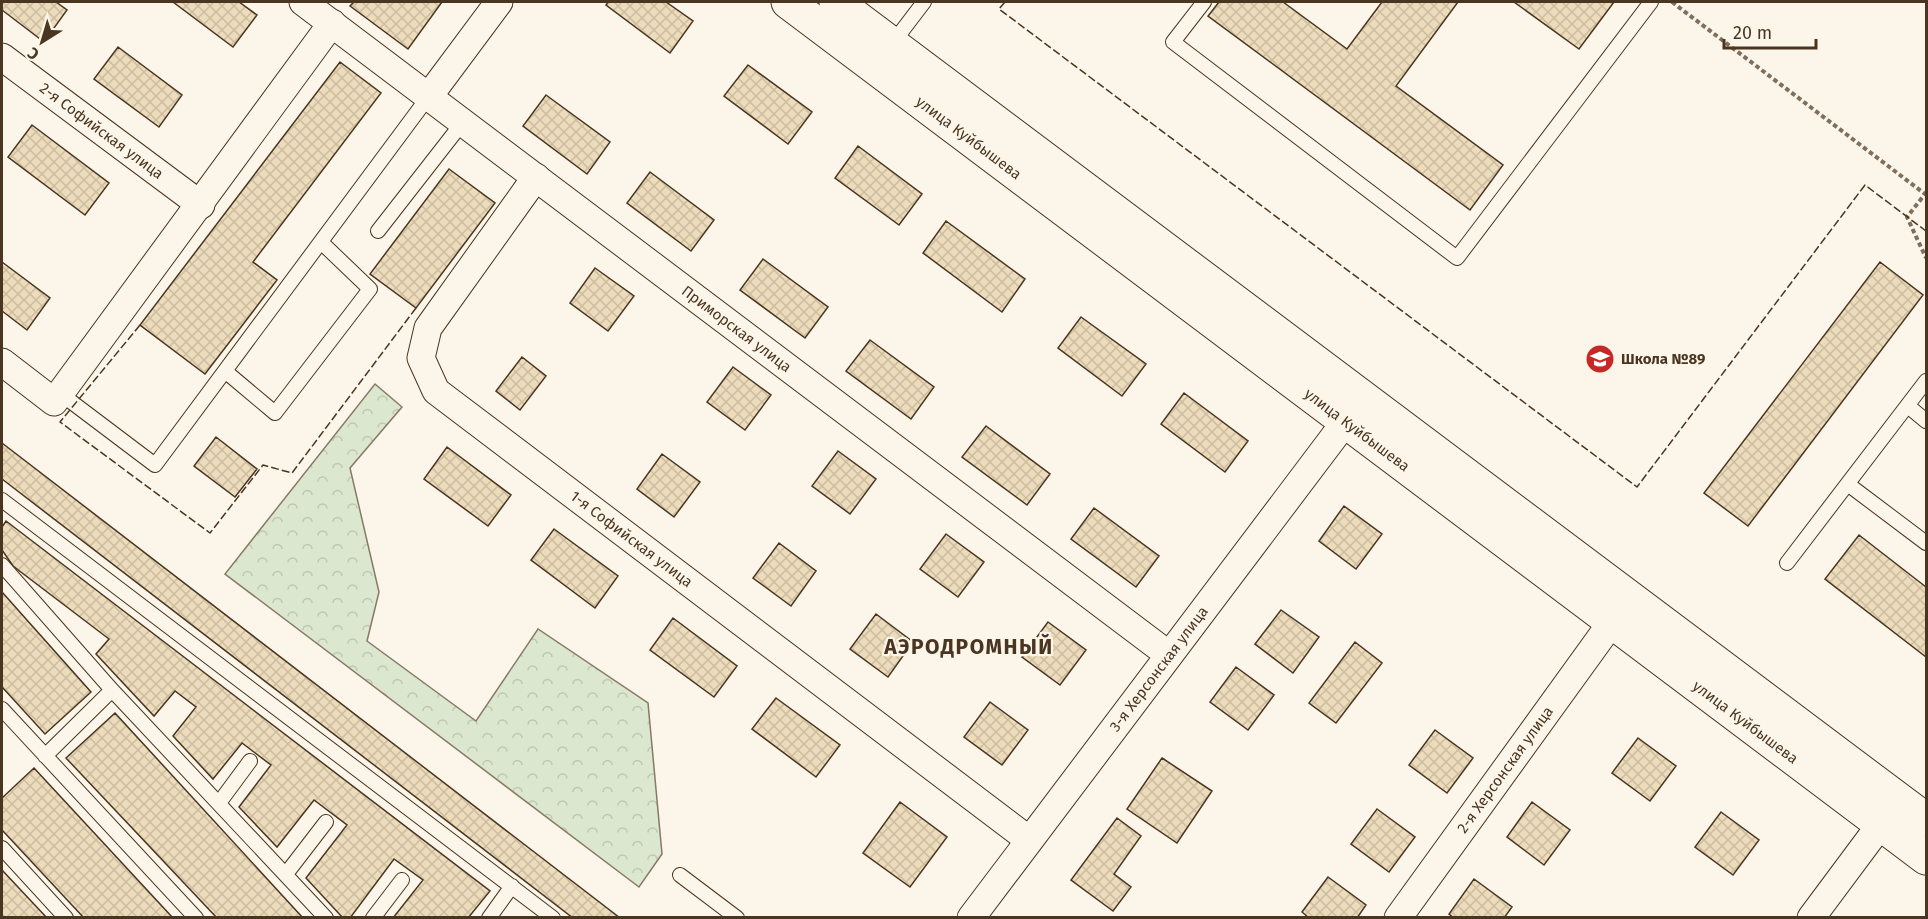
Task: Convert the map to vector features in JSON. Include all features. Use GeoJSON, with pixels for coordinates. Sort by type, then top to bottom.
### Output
{"type":"FeatureCollection","features":[{"type":"Feature","properties":{"kind":"main road","name":"улица Куйбышева"},"geometry":{"type":"LineString","coordinates":[[788,2],[884,55],[1622,610],[1890,812],[1926,858]]}},
{"type":"Feature","properties":{"kind":"main road","name":"улица Куйбышева"},"geometry":{"type":"LineString","coordinates":[[836,2],[884,55]]}},
{"type":"Feature","properties":{"kind":"main road","name":"улица Куйбышева"},"geometry":{"type":"LineString","coordinates":[[1890,812],[1926,820]]}},
{"type":"Feature","properties":{"kind":"street","name":"Приморская улица"},"geometry":{"type":"LineString","coordinates":[[303,2],[1169,656]]}},
{"type":"Feature","properties":{"kind":"street"},"geometry":{"type":"LineString","coordinates":[[429,96],[499,2]]}},
{"type":"Feature","properties":{"kind":"street"},"geometry":{"type":"LineString","coordinates":[[2,362],[58,398],[332,23]]}},
{"type":"Feature","properties":{"kind":"street","name":"2-я Софийская улица"},"geometry":{"type":"LineString","coordinates":[[2,57],[201,205]]}},
{"type":"Feature","properties":{"kind":"street","name":"1-я Софийская улица"},"geometry":{"type":"LineString","coordinates":[[536,177],[428,328],[421,358],[436,391],[1029,840]]}},
{"type":"Feature","properties":{"kind":"street","name":"3-я Херсонская улица"},"geometry":{"type":"LineString","coordinates":[[971,918],[1355,410]]}},
{"type":"Feature","properties":{"kind":"street","name":"2-я Херсонская улица"},"geometry":{"type":"LineString","coordinates":[[1398,918],[1622,610]]}},
{"type":"Feature","properties":{"kind":"street"},"geometry":{"type":"LineString","coordinates":[[1811,918],[1890,812]]}},
{"type":"Feature","properties":{"kind":"lane"},"geometry":{"type":"LineString","coordinates":[[884,55],[924,2]]}},
{"type":"Feature","properties":{"kind":"lane"},"geometry":{"type":"LineString","coordinates":[[1204,2],[1173,42],[1457,258],[1652,2]]}},
{"type":"Feature","properties":{"kind":"lane"},"geometry":{"type":"LineString","coordinates":[[58,398],[155,465],[429,96]]}},
{"type":"Feature","properties":{"kind":"lane"},"geometry":{"type":"LineString","coordinates":[[378,231],[463,122]]}},
{"type":"Feature","properties":{"kind":"lane"},"geometry":{"type":"LineString","coordinates":[[225,371],[275,413],[370,289],[321,242]]}},
{"type":"Feature","properties":{"kind":"lane"},"geometry":{"type":"LineString","coordinates":[[1787,563],[1849,485],[1926,381]]}},
{"type":"Feature","properties":{"kind":"lane"},"geometry":{"type":"LineString","coordinates":[[1908,406],[1926,421]]}},
{"type":"Feature","properties":{"kind":"lane"},"geometry":{"type":"LineString","coordinates":[[1849,485],[1926,543]]}},
{"type":"Feature","properties":{"kind":"lane"},"geometry":{"type":"LineString","coordinates":[[2,500],[553,918]]}},
{"type":"Feature","properties":{"kind":"lane"},"geometry":{"type":"LineString","coordinates":[[2,565],[112,690],[326,918]]}},
{"type":"Feature","properties":{"kind":"lane"},"geometry":{"type":"LineString","coordinates":[[45,756],[112,690]]}},
{"type":"Feature","properties":{"kind":"lane"},"geometry":{"type":"LineString","coordinates":[[2,711],[196,918]]}},
{"type":"Feature","properties":{"kind":"lane"},"geometry":{"type":"LineString","coordinates":[[219,803],[250,761]]}},
{"type":"Feature","properties":{"kind":"lane"},"geometry":{"type":"LineString","coordinates":[[286,874],[326,822]]}},
{"type":"Feature","properties":{"kind":"lane"},"geometry":{"type":"LineString","coordinates":[[2,848],[66,918]]}},
{"type":"Feature","properties":{"kind":"lane"},"geometry":{"type":"LineString","coordinates":[[680,875],[737,918]]}},
{"type":"Feature","properties":{"kind":"lane"},"geometry":{"type":"LineString","coordinates":[[373,918],[402,880]]}},
{"type":"Feature","properties":{"kind":"lane"},"geometry":{"type":"LineString","coordinates":[[489,918],[512,886]]}},
{"type":"Feature","properties":{"kind":"path"},"geometry":{"type":"LineString","coordinates":[[1672,2],[1925,194],[1907,217],[1926,258]]}},
{"type":"Feature","properties":{"kind":"green space"},"geometry":{"type":"Polygon","coordinates":[[[375,384],[402,407],[350,468],[379,592],[367,641],[476,721],[538,629],[648,703],[662,854],[639,887],[225,574],[375,384]]]}},
{"type":"Feature","properties":{"kind":"building"},"geometry":{"type":"Polygon","coordinates":[[[2,2],[56,2],[67,10],[44,42],[2,10],[2,2]]]}},
{"type":"Feature","properties":{"kind":"building"},"geometry":{"type":"Polygon","coordinates":[[[173,2],[239,2],[257,15],[233,47],[173,2]]]}},
{"type":"Feature","properties":{"kind":"building"},"geometry":{"type":"Polygon","coordinates":[[[354,2],[442,2],[408,49],[350,6],[354,2]]]}},
{"type":"Feature","properties":{"kind":"building"},"geometry":{"type":"Polygon","coordinates":[[[608,2],[666,2],[693,21],[670,53],[606,5],[608,2]]]}},
{"type":"Feature","properties":{"kind":"building"},"geometry":{"type":"Polygon","coordinates":[[[1219,2],[1283,2],[1347,49],[1382,2],[1458,2],[1396,86],[1503,165],[1470,210],[1208,16],[1219,2]]]}},
{"type":"Feature","properties":{"kind":"building"},"geometry":{"type":"Polygon","coordinates":[[[1514,2],[1614,2],[1579,49],[1514,2]]]}},
{"type":"Feature","properties":{"kind":"building"},"geometry":{"type":"Polygon","coordinates":[[[118,47],[182,95],[159,127],[94,79],[118,47]]]}},
{"type":"Feature","properties":{"kind":"building"},"geometry":{"type":"Polygon","coordinates":[[[340,62],[381,93],[253,262],[277,280],[205,374],[140,325],[340,62]]]}},
{"type":"Feature","properties":{"kind":"building"},"geometry":{"type":"Polygon","coordinates":[[[748,65],[812,112],[788,144],[724,96],[748,65]]]}},
{"type":"Feature","properties":{"kind":"building"},"geometry":{"type":"Polygon","coordinates":[[[546,95],[610,142],[587,174],[523,126],[546,95]]]}},
{"type":"Feature","properties":{"kind":"building"},"geometry":{"type":"Polygon","coordinates":[[[32,125],[109,183],[85,215],[8,157],[32,125]]]}},
{"type":"Feature","properties":{"kind":"building"},"geometry":{"type":"Polygon","coordinates":[[[858,146],[922,194],[899,225],[835,178],[858,146]]]}},
{"type":"Feature","properties":{"kind":"building"},"geometry":{"type":"Polygon","coordinates":[[[449,169],[495,203],[416,308],[370,274],[449,169]]]}},
{"type":"Feature","properties":{"kind":"building"},"geometry":{"type":"Polygon","coordinates":[[[650,172],[714,220],[691,251],[627,203],[650,172]]]}},
{"type":"Feature","properties":{"kind":"building"},"geometry":{"type":"Polygon","coordinates":[[[946,221],[1025,279],[1002,312],[923,253],[946,221]]]}},
{"type":"Feature","properties":{"kind":"building"},"geometry":{"type":"Polygon","coordinates":[[[763,259],[828,307],[805,338],[740,290],[763,259]]]}},
{"type":"Feature","properties":{"kind":"building"},"geometry":{"type":"Polygon","coordinates":[[[2,262],[50,298],[27,330],[2,311],[2,262]]]}},
{"type":"Feature","properties":{"kind":"building"},"geometry":{"type":"Polygon","coordinates":[[[1880,262],[1923,295],[1748,526],[1704,493],[1880,262]]]}},
{"type":"Feature","properties":{"kind":"building"},"geometry":{"type":"Polygon","coordinates":[[[595,268],[634,296],[608,331],[570,303],[595,268]]]}},
{"type":"Feature","properties":{"kind":"building"},"geometry":{"type":"Polygon","coordinates":[[[1081,317],[1146,364],[1122,396],[1058,348],[1081,317]]]}},
{"type":"Feature","properties":{"kind":"building"},"geometry":{"type":"Polygon","coordinates":[[[870,340],[934,387],[911,419],[846,371],[870,340]]]}},
{"type":"Feature","properties":{"kind":"building"},"geometry":{"type":"Polygon","coordinates":[[[522,357],[546,376],[520,410],[496,391],[522,357]]]}},
{"type":"Feature","properties":{"kind":"building"},"geometry":{"type":"Polygon","coordinates":[[[733,367],[771,395],[745,430],[707,402],[733,367]]]}},
{"type":"Feature","properties":{"kind":"building"},"geometry":{"type":"Polygon","coordinates":[[[1184,393],[1248,441],[1225,472],[1161,424],[1184,393]]]}},
{"type":"Feature","properties":{"kind":"building"},"geometry":{"type":"Polygon","coordinates":[[[986,426],[1050,474],[1027,505],[962,457],[986,426]]]}},
{"type":"Feature","properties":{"kind":"building"},"geometry":{"type":"Polygon","coordinates":[[[216,437],[257,469],[235,497],[194,466],[216,437]]]}},
{"type":"Feature","properties":{"kind":"building"},"geometry":{"type":"Polygon","coordinates":[[[2,443],[620,918],[573,918],[2,479],[2,443]]]}},
{"type":"Feature","properties":{"kind":"building"},"geometry":{"type":"Polygon","coordinates":[[[447,447],[511,495],[488,526],[424,479],[447,447]]]}},
{"type":"Feature","properties":{"kind":"building"},"geometry":{"type":"Polygon","coordinates":[[[838,451],[876,479],[850,514],[812,486],[838,451]]]}},
{"type":"Feature","properties":{"kind":"building"},"geometry":{"type":"Polygon","coordinates":[[[662,454],[700,482],[674,517],[637,489],[662,454]]]}},
{"type":"Feature","properties":{"kind":"building"},"geometry":{"type":"Polygon","coordinates":[[[1344,506],[1382,534],[1356,569],[1319,541],[1344,506]]]}},
{"type":"Feature","properties":{"kind":"building"},"geometry":{"type":"Polygon","coordinates":[[[1094,508],[1159,556],[1136,587],[1071,539],[1094,508]]]}},
{"type":"Feature","properties":{"kind":"building"},"geometry":{"type":"Polygon","coordinates":[[[6,521],[490,891],[468,918],[393,918],[423,880],[394,859],[350,918],[343,918],[306,878],[347,825],[314,800],[277,847],[239,807],[271,765],[242,743],[213,779],[173,736],[196,707],[175,691],[154,716],[96,654],[109,639],[13,566],[2,550],[2,527],[6,521]]]}},
{"type":"Feature","properties":{"kind":"building"},"geometry":{"type":"Polygon","coordinates":[[[554,529],[618,576],[595,608],[531,560],[554,529]]]}},
{"type":"Feature","properties":{"kind":"building"},"geometry":{"type":"Polygon","coordinates":[[[946,534],[984,562],[958,597],[920,569],[946,534]]]}},
{"type":"Feature","properties":{"kind":"building"},"geometry":{"type":"Polygon","coordinates":[[[1859,535],[1926,587],[1926,657],[1825,579],[1859,535]]]}},
{"type":"Feature","properties":{"kind":"building"},"geometry":{"type":"Polygon","coordinates":[[[779,543],[816,571],[791,606],[753,578],[779,543]]]}},
{"type":"Feature","properties":{"kind":"building"},"geometry":{"type":"Polygon","coordinates":[[[2,592],[91,692],[45,734],[2,687],[2,592]]]}},
{"type":"Feature","properties":{"kind":"building"},"geometry":{"type":"Polygon","coordinates":[[[1281,610],[1319,637],[1293,673],[1255,644],[1281,610]]]}},
{"type":"Feature","properties":{"kind":"building"},"geometry":{"type":"Polygon","coordinates":[[[876,614],[913,642],[888,677],[850,649],[876,614]]]}},
{"type":"Feature","properties":{"kind":"building"},"geometry":{"type":"Polygon","coordinates":[[[673,618],[737,666],[714,697],[650,650],[673,618]]]}},
{"type":"Feature","properties":{"kind":"building"},"geometry":{"type":"Polygon","coordinates":[[[1048,622],[1086,650],[1060,685],[1022,657],[1048,622]]]}},
{"type":"Feature","properties":{"kind":"building"},"geometry":{"type":"Polygon","coordinates":[[[1355,642],[1382,663],[1336,723],[1309,703],[1355,642]]]}},
{"type":"Feature","properties":{"kind":"building"},"geometry":{"type":"Polygon","coordinates":[[[1236,667],[1274,695],[1248,730],[1210,702],[1236,667]]]}},
{"type":"Feature","properties":{"kind":"building"},"geometry":{"type":"Polygon","coordinates":[[[776,698],[840,745],[816,777],[752,729],[776,698]]]}},
{"type":"Feature","properties":{"kind":"building"},"geometry":{"type":"Polygon","coordinates":[[[990,702],[1028,730],[1002,765],[964,737],[990,702]]]}},
{"type":"Feature","properties":{"kind":"building"},"geometry":{"type":"Polygon","coordinates":[[[115,713],[303,918],[217,918],[66,758],[115,713]]]}},
{"type":"Feature","properties":{"kind":"building"},"geometry":{"type":"Polygon","coordinates":[[[1435,730],[1473,758],[1447,793],[1409,765],[1435,730]]]}},
{"type":"Feature","properties":{"kind":"building"},"geometry":{"type":"Polygon","coordinates":[[[1638,738],[1676,766],[1650,801],[1612,773],[1638,738]]]}},
{"type":"Feature","properties":{"kind":"building"},"geometry":{"type":"Polygon","coordinates":[[[1162,758],[1212,791],[1177,843],[1127,809],[1162,758]]]}},
{"type":"Feature","properties":{"kind":"building"},"geometry":{"type":"Polygon","coordinates":[[[34,768],[173,918],[84,918],[2,830],[2,798],[34,768]]]}},
{"type":"Feature","properties":{"kind":"building"},"geometry":{"type":"Polygon","coordinates":[[[900,802],[947,837],[910,887],[863,853],[900,802]]]}},
{"type":"Feature","properties":{"kind":"building"},"geometry":{"type":"Polygon","coordinates":[[[1532,802],[1570,830],[1544,865],[1507,837],[1532,802]]]}},
{"type":"Feature","properties":{"kind":"building"},"geometry":{"type":"Polygon","coordinates":[[[1377,809],[1415,837],[1389,872],[1351,844],[1377,809]]]}},
{"type":"Feature","properties":{"kind":"building"},"geometry":{"type":"Polygon","coordinates":[[[1721,812],[1759,840],[1733,875],[1695,847],[1721,812]]]}},
{"type":"Feature","properties":{"kind":"building"},"geometry":{"type":"Polygon","coordinates":[[[1117,818],[1141,836],[1114,874],[1131,887],[1113,911],[1071,880],[1117,818]]]}},
{"type":"Feature","properties":{"kind":"building"},"geometry":{"type":"Polygon","coordinates":[[[2,870],[47,918],[2,918],[2,870]]]}},
{"type":"Feature","properties":{"kind":"building"},"geometry":{"type":"Polygon","coordinates":[[[1328,877],[1366,905],[1357,918],[1309,918],[1302,912],[1328,877]]]}},
{"type":"Feature","properties":{"kind":"building"},"geometry":{"type":"Polygon","coordinates":[[[1474,879],[1512,907],[1504,918],[1454,918],[1449,914],[1474,879]]]}},
{"type":"Feature","properties":{"kind":"fence"},"geometry":{"type":"LineString","coordinates":[[1005,2],[999,9],[1637,487],[1865,185],[1926,231]]}},
{"type":"Feature","properties":{"kind":"fence"},"geometry":{"type":"LineString","coordinates":[[140,325],[60,422],[210,533],[263,465],[292,473],[416,308]]}},
{"type":"Feature","properties":{"kind":"place","name":"Школа №89"},"geometry":{"type":"Point","coordinates":[1600,359]}},
{"type":"Feature","properties":{"kind":"district","name":"АЭРОДРОМНЫЙ"},"geometry":{"type":"Point","coordinates":[969,647]}}]}
